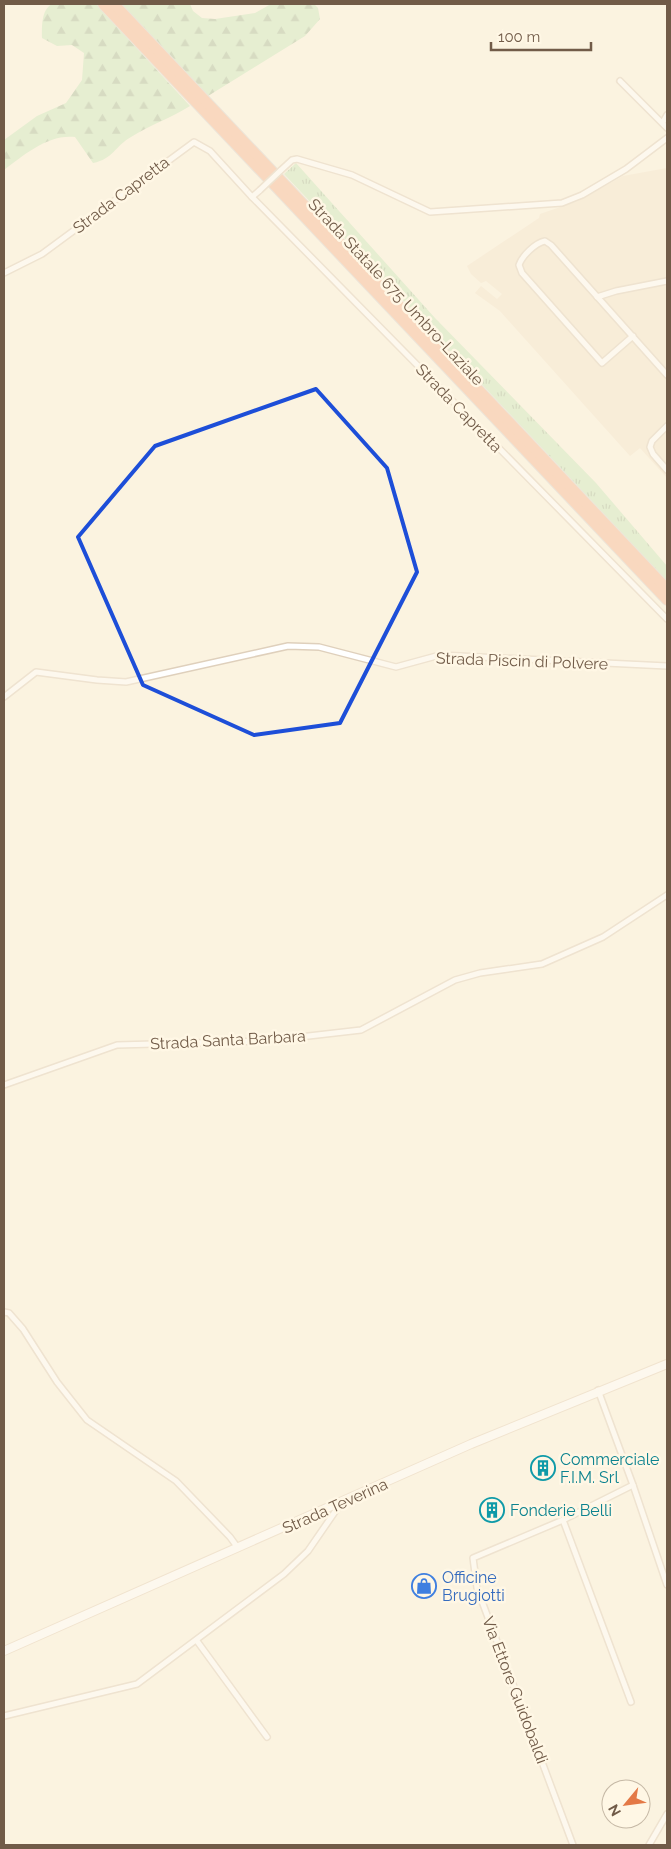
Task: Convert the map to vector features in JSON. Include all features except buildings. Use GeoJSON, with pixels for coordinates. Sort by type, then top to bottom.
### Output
{"type":"FeatureCollection","features":[{"type":"Feature","properties":{"kind":"highway","name":"Strada Statale 675 Umbro-Laziale"},"geometry":{"type":"LineString","coordinates":[[103,4],[667,600]]}},
{"type":"Feature","properties":{"kind":"highway","name":"Strada Statale 675 Umbro-Laziale"},"geometry":{"type":"LineString","coordinates":[[114,4],[667,589]]}},
{"type":"Feature","properties":{"kind":"main road","name":"Strada Teverina"},"geometry":{"type":"LineString","coordinates":[[4,1651],[598,1390],[667,1364]]}},
{"type":"Feature","properties":{"kind":"street"},"geometry":{"type":"LineString","coordinates":[[620,81],[667,128]]}},
{"type":"Feature","properties":{"kind":"street"},"geometry":{"type":"LineString","coordinates":[[663,122],[667,115]]}},
{"type":"Feature","properties":{"kind":"street"},"geometry":{"type":"LineString","coordinates":[[252,197],[292,160],[297,159],[352,175],[430,212],[549,205],[582,195],[626,169],[667,138]]}},
{"type":"Feature","properties":{"kind":"street","name":"Strada Capretta"},"geometry":{"type":"LineString","coordinates":[[4,273],[42,254],[194,142],[210,152],[667,619]]}},
{"type":"Feature","properties":{"kind":"street"},"geometry":{"type":"LineString","coordinates":[[633,336],[602,363],[522,273],[519,265],[521,259],[539,242],[545,241],[551,245],[633,336],[667,375]]}},
{"type":"Feature","properties":{"kind":"street"},"geometry":{"type":"LineString","coordinates":[[597,297],[616,291],[667,281]]}},
{"type":"Feature","properties":{"kind":"street"},"geometry":{"type":"LineString","coordinates":[[667,426],[652,441],[650,447],[653,454],[667,470]]}},
{"type":"Feature","properties":{"kind":"street","name":"Strada Piscin di Polvere"},"geometry":{"type":"LineString","coordinates":[[4,697],[36,672],[126,682],[288,646],[319,647],[396,667],[440,655],[667,666]]}},
{"type":"Feature","properties":{"kind":"street","name":"Strada Santa Barbara"},"geometry":{"type":"LineString","coordinates":[[4,1085],[117,1045],[265,1041],[361,1030],[454,980],[480,973],[542,964],[603,937],[667,895]]}},
{"type":"Feature","properties":{"kind":"street"},"geometry":{"type":"LineString","coordinates":[[4,1312],[9,1313],[23,1329],[57,1382],[86,1419],[176,1481],[230,1537],[238,1548]]}},
{"type":"Feature","properties":{"kind":"street"},"geometry":{"type":"LineString","coordinates":[[598,1390],[634,1485],[667,1585]]}},
{"type":"Feature","properties":{"kind":"street","name":"Via Ettore Guidobaldi"},"geometry":{"type":"LineString","coordinates":[[573,1845],[477,1588],[473,1558],[563,1520],[634,1485]]}},
{"type":"Feature","properties":{"kind":"street"},"geometry":{"type":"LineString","coordinates":[[4,1716],[137,1684],[197,1641],[290,1568],[308,1551],[341,1503]]}},
{"type":"Feature","properties":{"kind":"street"},"geometry":{"type":"LineString","coordinates":[[563,1520],[632,1702]]}},
{"type":"Feature","properties":{"kind":"street"},"geometry":{"type":"LineString","coordinates":[[197,1641],[267,1737]]}},
{"type":"Feature","properties":{"kind":"street"},"geometry":{"type":"LineString","coordinates":[[650,1845],[667,1814]]}},
{"type":"Feature","properties":{"kind":"highlighted area"},"geometry":{"type":"Polygon","coordinates":[[[316,389],[387,468],[417,572],[340,723],[254,735],[143,685],[78,537],[155,446],[316,389]]]}},
{"type":"Feature","properties":{"kind":"shaded area"},"geometry":{"type":"Polygon","coordinates":[[[667,168],[667,478],[640,448],[630,456],[500,311],[475,293],[481,286],[497,299],[502,294],[486,281],[481,283],[471,274],[467,266],[539,218],[540,214],[578,201],[623,176],[667,168]]]}},
{"type":"Feature","properties":{"kind":"green space"},"geometry":{"type":"Polygon","coordinates":[[[52,4],[96,4],[190,106],[131,137],[100,161],[93,163],[75,137],[65,137],[46,142],[4,170],[4,140],[37,116],[66,103],[82,80],[84,53],[72,45],[57,46],[42,38],[44,14],[52,4]]]}},
{"type":"Feature","properties":{"kind":"green space"},"geometry":{"type":"Polygon","coordinates":[[[121,4],[190,4],[193,11],[202,18],[215,19],[255,13],[271,4],[314,4],[318,8],[320,19],[305,36],[208,96],[121,4]]]}},
{"type":"Feature","properties":{"kind":"green space"},"geometry":{"type":"Polygon","coordinates":[[[296,163],[435,318],[596,483],[667,566],[667,581],[284,174],[296,163]]]}},
{"type":"Feature","properties":{"kind":"place","name":"Commerciale F.I.M. Srl"},"geometry":{"type":"Point","coordinates":[543,1468]}},
{"type":"Feature","properties":{"kind":"place","name":"Fonderie Belli"},"geometry":{"type":"Point","coordinates":[492,1510]}},
{"type":"Feature","properties":{"kind":"place","name":"Officine Brugiotti"},"geometry":{"type":"Point","coordinates":[424,1586]}}]}
